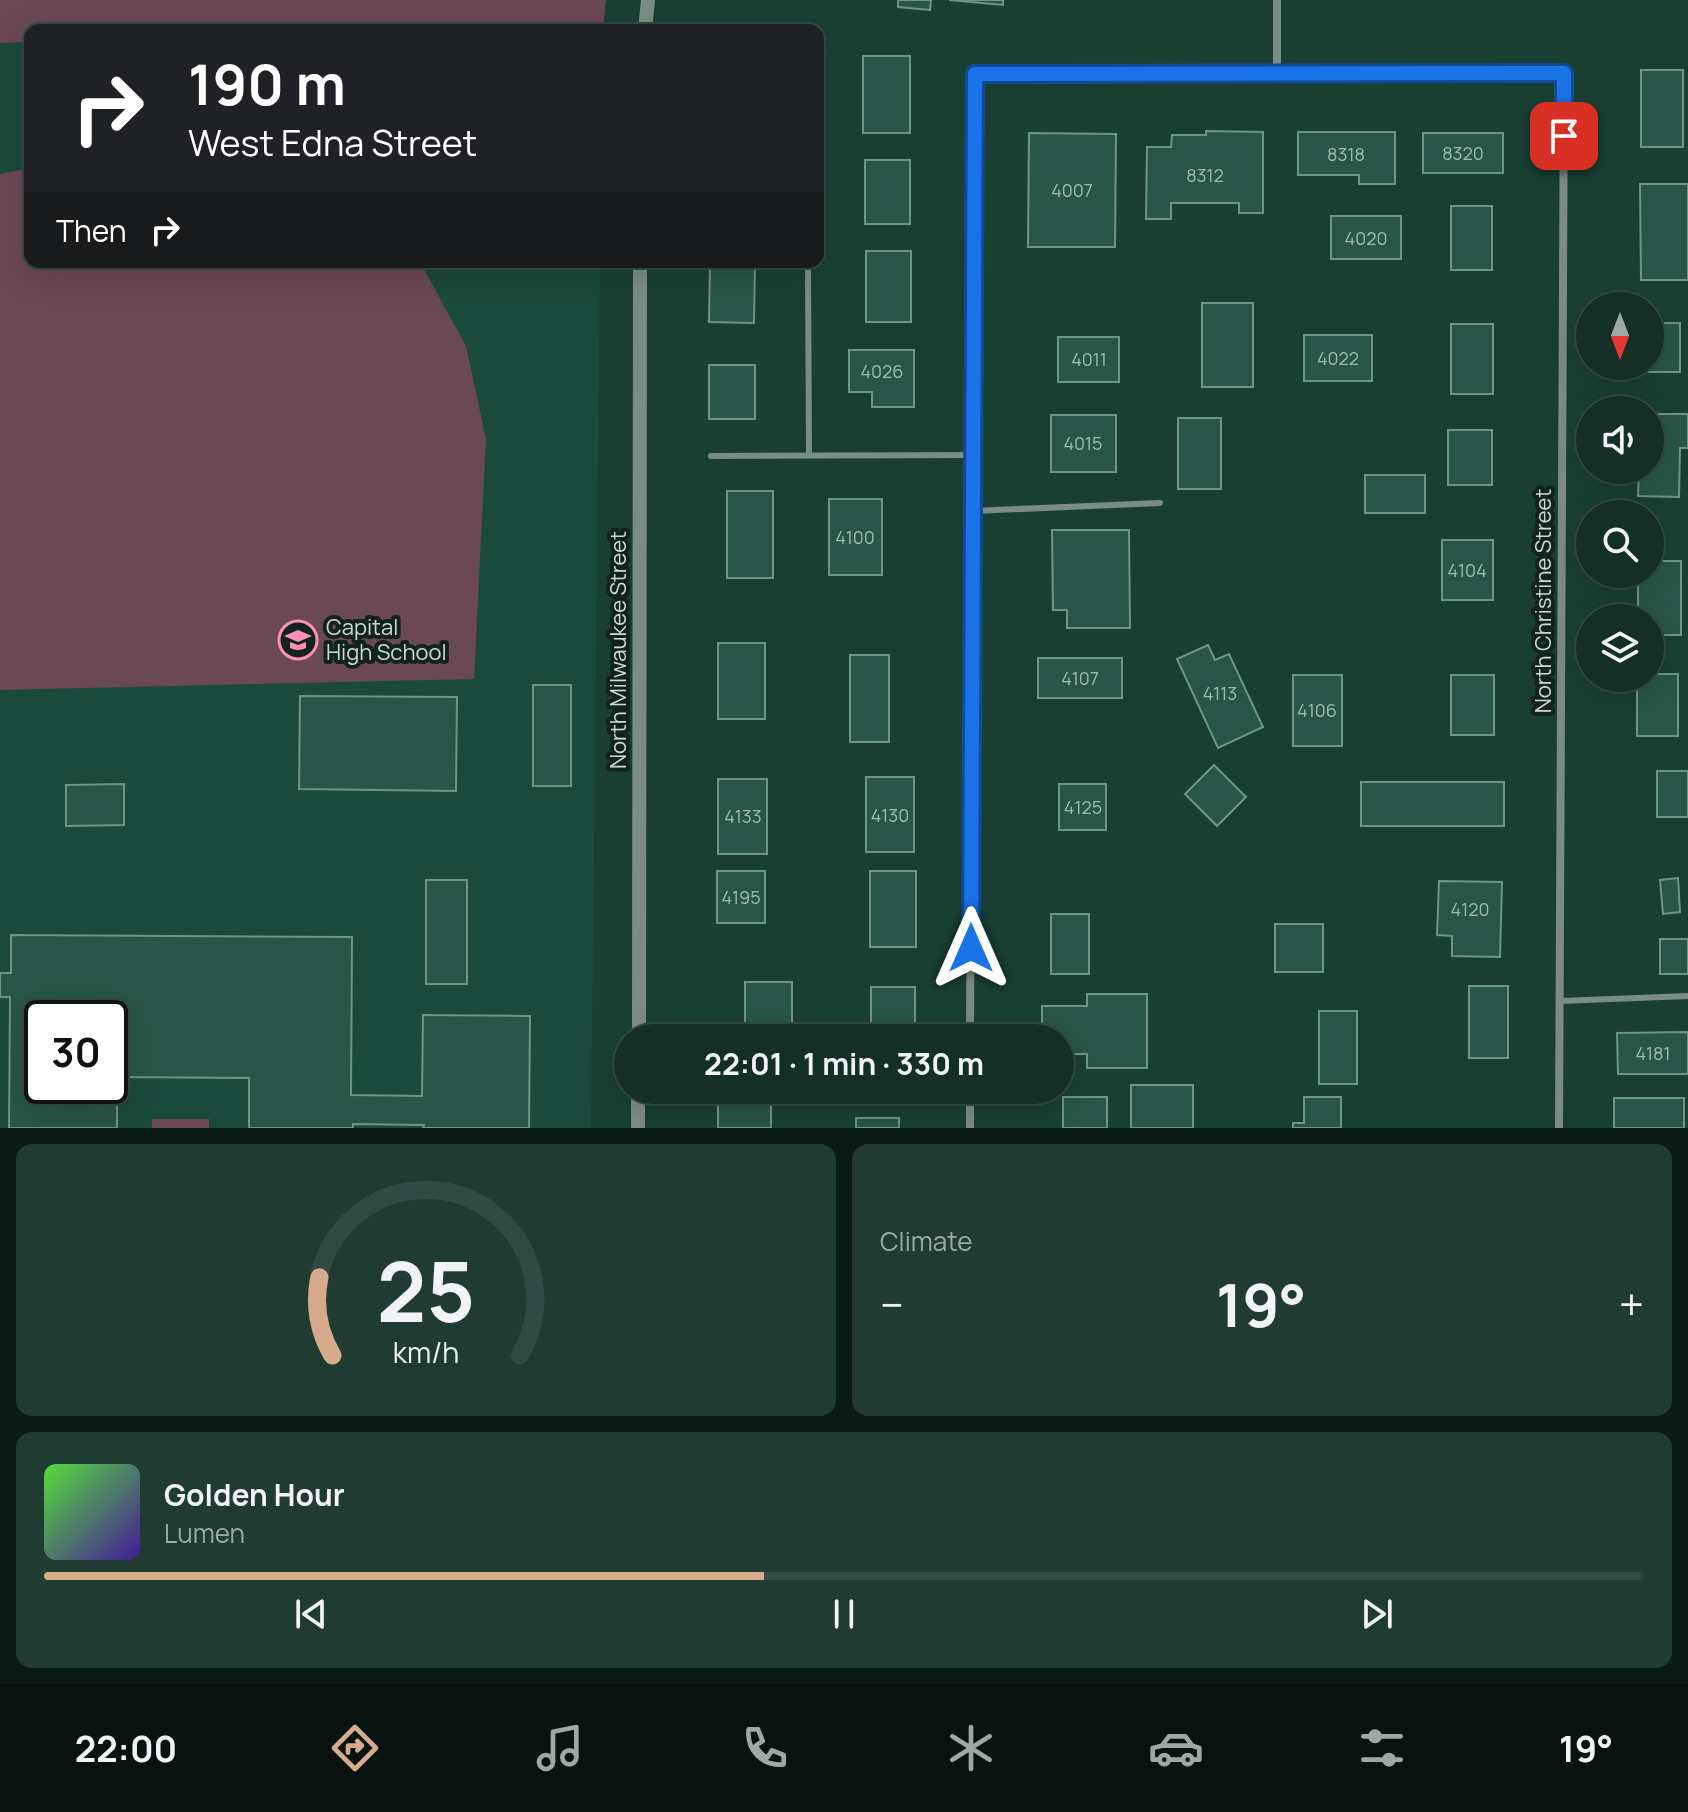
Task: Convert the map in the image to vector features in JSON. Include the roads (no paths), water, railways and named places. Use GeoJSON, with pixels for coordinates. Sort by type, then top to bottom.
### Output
{"type":"FeatureCollection","features":[{"type":"Feature","properties":{"kind":"street"},"geometry":{"type":"LineString","coordinates":[[646,24],[648,0]]}},
{"type":"Feature","properties":{"kind":"street"},"geometry":{"type":"LineString","coordinates":[[970,1024],[975,74],[1277,73],[1277,0]]}},
{"type":"Feature","properties":{"kind":"street","name":"North Christine Street"},"geometry":{"type":"LineString","coordinates":[[1277,73],[1564,73],[1559,1128]]}},
{"type":"Feature","properties":{"kind":"street","name":"North Milwaukee Street"},"geometry":{"type":"LineString","coordinates":[[639,1024],[640,268]]}},
{"type":"Feature","properties":{"kind":"street"},"geometry":{"type":"LineString","coordinates":[[638,1104],[638,1128]]}},
{"type":"Feature","properties":{"kind":"street"},"geometry":{"type":"LineString","coordinates":[[970,1104],[970,1128]]}},
{"type":"Feature","properties":{"kind":"lane"},"geometry":{"type":"LineString","coordinates":[[808,268],[809,455]]}},
{"type":"Feature","properties":{"kind":"lane"},"geometry":{"type":"LineString","coordinates":[[711,456],[973,455]]}},
{"type":"Feature","properties":{"kind":"lane"},"geometry":{"type":"LineString","coordinates":[[972,511],[1160,503]]}},
{"type":"Feature","properties":{"kind":"lane"},"geometry":{"type":"LineString","coordinates":[[1560,1001],[1688,996]]}},
{"type":"Feature","properties":{"kind":"place","name":"Capital High School"},"geometry":{"type":"Point","coordinates":[298,640]}}]}
